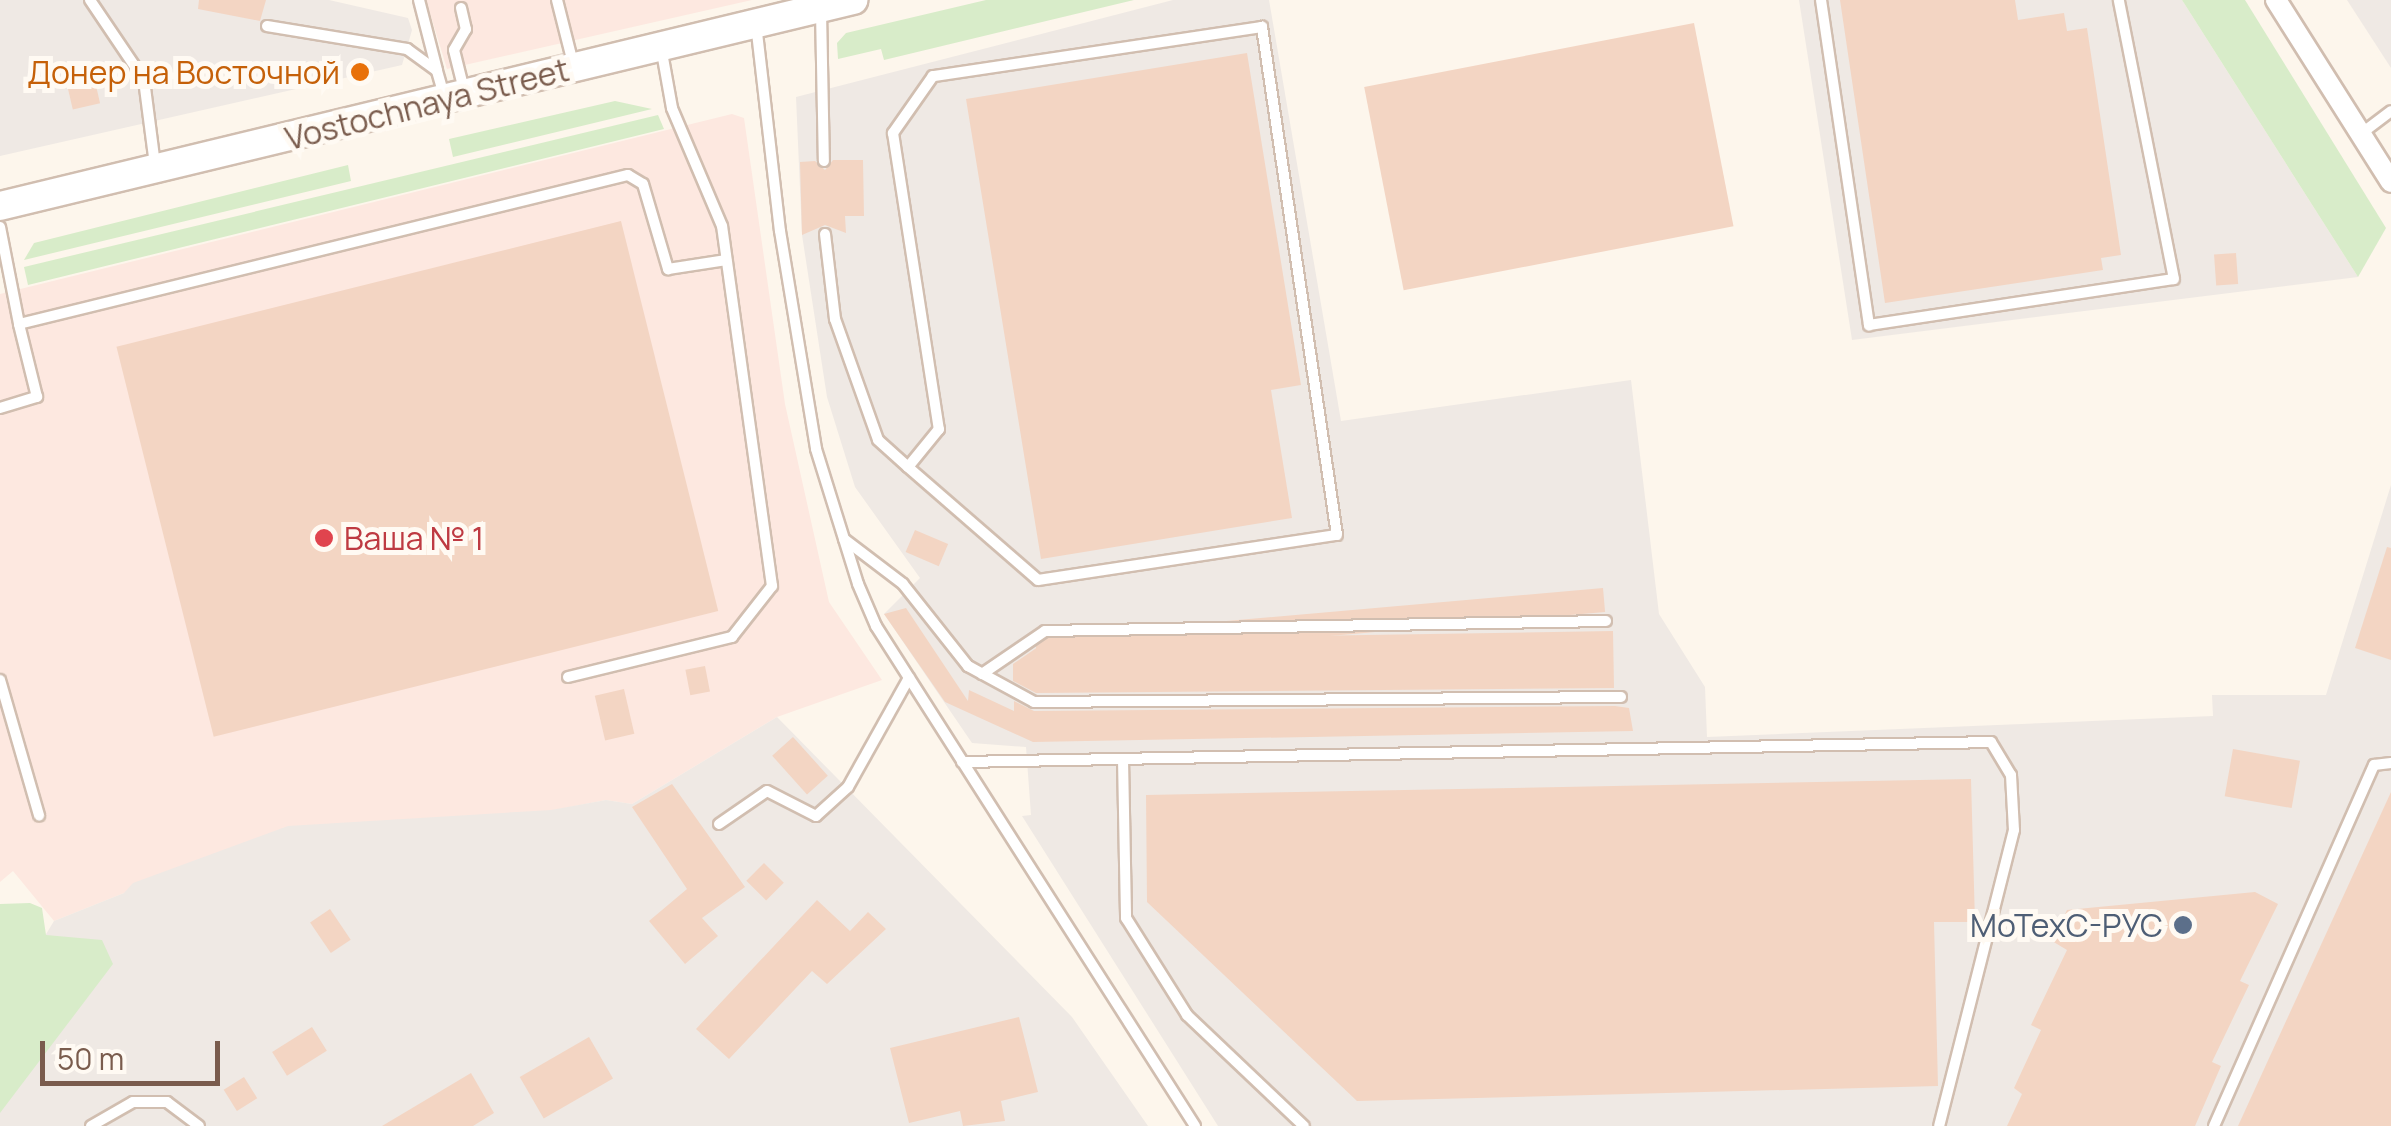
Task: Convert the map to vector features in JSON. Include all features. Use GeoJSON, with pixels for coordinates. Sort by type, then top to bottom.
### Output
{"type":"FeatureCollection","features":[{"type":"Feature","properties":{"kind":"street","name":"Vostochnaya Street"},"geometry":{"type":"LineString","coordinates":[[0,206],[456,98],[820,4],[854,0]]}},
{"type":"Feature","properties":{"kind":"street"},"geometry":{"type":"LineString","coordinates":[[2276,0],[2391,182]]}},
{"type":"Feature","properties":{"kind":"lane"},"geometry":{"type":"LineString","coordinates":[[90,0],[144,80],[145,126],[156,170]]}},
{"type":"Feature","properties":{"kind":"lane"},"geometry":{"type":"LineString","coordinates":[[419,0],[437,71]]}},
{"type":"Feature","properties":{"kind":"lane"},"geometry":{"type":"LineString","coordinates":[[557,0],[574,68]]}},
{"type":"Feature","properties":{"kind":"lane"},"geometry":{"type":"LineString","coordinates":[[1821,0],[1868,325],[2174,279],[2119,0]]}},
{"type":"Feature","properties":{"kind":"lane"},"geometry":{"type":"LineString","coordinates":[[820,4],[824,161]]}},
{"type":"Feature","properties":{"kind":"lane"},"geometry":{"type":"LineString","coordinates":[[456,98],[454,50],[466,29],[461,8]]}},
{"type":"Feature","properties":{"kind":"lane"},"geometry":{"type":"LineString","coordinates":[[756,23],[804,382],[844,538],[876,626],[1194,1126]]}},
{"type":"Feature","properties":{"kind":"lane"},"geometry":{"type":"LineString","coordinates":[[267,26],[407,49],[437,71],[456,98]]}},
{"type":"Feature","properties":{"kind":"lane"},"geometry":{"type":"LineString","coordinates":[[826,234],[835,319],[878,440],[1038,580],[1337,535],[1262,27],[933,76],[893,132],[939,429],[908,466]]}},
{"type":"Feature","properties":{"kind":"lane"},"geometry":{"type":"LineString","coordinates":[[568,677],[732,637],[772,586],[722,226],[672,108],[661,46]]}},
{"type":"Feature","properties":{"kind":"lane"},"geometry":{"type":"LineString","coordinates":[[2362,133],[2391,111]]}},
{"type":"Feature","properties":{"kind":"lane"},"geometry":{"type":"LineString","coordinates":[[19,324],[628,175],[643,184],[668,270],[726,260]]}},
{"type":"Feature","properties":{"kind":"lane"},"geometry":{"type":"LineString","coordinates":[[0,227],[36,398],[0,408]]}},
{"type":"Feature","properties":{"kind":"lane"},"geometry":{"type":"LineString","coordinates":[[844,538],[904,584],[968,666],[1034,702],[1621,697]]}},
{"type":"Feature","properties":{"kind":"lane"},"geometry":{"type":"LineString","coordinates":[[982,674],[1045,631],[1606,621]]}},
{"type":"Feature","properties":{"kind":"lane"},"geometry":{"type":"LineString","coordinates":[[719,824],[767,791],[816,816],[848,787],[910,678]]}},
{"type":"Feature","properties":{"kind":"lane"},"geometry":{"type":"LineString","coordinates":[[0,680],[39,815]]}},
{"type":"Feature","properties":{"kind":"lane"},"geometry":{"type":"LineString","coordinates":[[962,762],[1991,742],[2011,775],[2014,830],[1939,1126]]}},
{"type":"Feature","properties":{"kind":"lane"},"geometry":{"type":"LineString","coordinates":[[1123,759],[1126,918],[1187,1014],[1304,1126]]}},
{"type":"Feature","properties":{"kind":"lane"},"geometry":{"type":"LineString","coordinates":[[2214,1126],[2374,765],[2391,763]]}},
{"type":"Feature","properties":{"kind":"lane"},"geometry":{"type":"LineString","coordinates":[[91,1126],[133,1102],[167,1102],[199,1126]]}},
{"type":"Feature","properties":{"kind":"shaded area"},"geometry":{"type":"Polygon","coordinates":[[[0,0],[329,0],[408,18],[412,30],[402,65],[0,156],[0,0]]]}},
{"type":"Feature","properties":{"kind":"shaded area"},"geometry":{"type":"Polygon","coordinates":[[[426,0],[752,0],[447,69],[426,0]]]}},
{"type":"Feature","properties":{"kind":"shaded area"},"geometry":{"type":"Polygon","coordinates":[[[1173,0],[1269,0],[1341,421],[1631,380],[1659,614],[1705,687],[1707,737],[2213,716],[2212,695],[2326,695],[2391,485],[2391,1126],[1218,1126],[1022,816],[1031,815],[1026,747],[972,743],[884,614],[920,578],[855,487],[827,397],[802,235],[796,97],[1173,0]]]}},
{"type":"Feature","properties":{"kind":"shaded area"},"geometry":{"type":"Polygon","coordinates":[[[1799,0],[2182,0],[2358,277],[1852,340],[1799,0]]]}},
{"type":"Feature","properties":{"kind":"shaded area"},"geometry":{"type":"Polygon","coordinates":[[[2347,0],[2391,0],[2391,68],[2347,0]]]}},
{"type":"Feature","properties":{"kind":"shaded area"},"geometry":{"type":"Polygon","coordinates":[[[732,114],[744,118],[785,404],[829,602],[882,680],[777,717],[632,804],[606,800],[124,893],[54,921],[13,871],[0,882],[0,294],[732,114]]]}},
{"type":"Feature","properties":{"kind":"shaded area"},"geometry":{"type":"Polygon","coordinates":[[[777,717],[1072,1017],[1148,1126],[0,1126],[0,1010],[54,921],[124,893],[133,883],[288,826],[551,810],[606,800],[632,804],[777,717]]]}},
{"type":"Feature","properties":{"kind":"green space"},"geometry":{"type":"Polygon","coordinates":[[[986,0],[1134,0],[884,60],[881,49],[838,59],[837,43],[846,33],[986,0]]]}},
{"type":"Feature","properties":{"kind":"green space"},"geometry":{"type":"Polygon","coordinates":[[[2182,0],[2245,0],[2386,228],[2358,277],[2182,0]]]}},
{"type":"Feature","properties":{"kind":"green space"},"geometry":{"type":"Polygon","coordinates":[[[615,101],[652,109],[453,157],[449,139],[615,101]]]}},
{"type":"Feature","properties":{"kind":"green space"},"geometry":{"type":"Polygon","coordinates":[[[658,115],[664,129],[28,285],[24,267],[658,115]]]}},
{"type":"Feature","properties":{"kind":"green space"},"geometry":{"type":"Polygon","coordinates":[[[348,165],[351,181],[24,260],[34,243],[348,165]]]}},
{"type":"Feature","properties":{"kind":"green space"},"geometry":{"type":"Polygon","coordinates":[[[30,903],[42,908],[46,935],[102,940],[113,964],[0,1113],[0,904],[30,903]]]}},
{"type":"Feature","properties":{"kind":"building"},"geometry":{"type":"Polygon","coordinates":[[[199,0],[266,0],[260,21],[198,9],[199,0]]]}},
{"type":"Feature","properties":{"kind":"building"},"geometry":{"type":"Polygon","coordinates":[[[1840,0],[2015,0],[2018,20],[2064,13],[2067,31],[2087,28],[2121,255],[2101,258],[2103,270],[1885,303],[1840,0]]]}},
{"type":"Feature","properties":{"kind":"building"},"geometry":{"type":"Polygon","coordinates":[[[1694,23],[1733,226],[1404,290],[1364,87],[1694,23]]]}},
{"type":"Feature","properties":{"kind":"building"},"geometry":{"type":"Polygon","coordinates":[[[1247,53],[1301,385],[1271,390],[1292,518],[1041,559],[966,99],[1247,53]]]}},
{"type":"Feature","properties":{"kind":"building"},"geometry":{"type":"Polygon","coordinates":[[[94,77],[100,103],[73,110],[67,83],[94,77]]]}},
{"type":"Feature","properties":{"kind":"building"},"geometry":{"type":"Polygon","coordinates":[[[833,160],[863,160],[864,216],[845,216],[846,233],[825,225],[802,235],[800,162],[815,161],[825,170],[833,160]]]}},
{"type":"Feature","properties":{"kind":"building"},"geometry":{"type":"Polygon","coordinates":[[[621,221],[718,611],[214,737],[116,347],[621,221]]]}},
{"type":"Feature","properties":{"kind":"building"},"geometry":{"type":"Polygon","coordinates":[[[2236,253],[2238,284],[2216,285],[2214,255],[2236,253]]]}},
{"type":"Feature","properties":{"kind":"building"},"geometry":{"type":"Polygon","coordinates":[[[915,530],[948,544],[939,566],[906,552],[915,530]]]}},
{"type":"Feature","properties":{"kind":"building"},"geometry":{"type":"Polygon","coordinates":[[[2387,547],[2391,548],[2391,660],[2355,648],[2387,547]]]}},
{"type":"Feature","properties":{"kind":"building"},"geometry":{"type":"Polygon","coordinates":[[[1603,588],[1605,612],[1037,662],[1035,638],[1603,588]]]}},
{"type":"Feature","properties":{"kind":"building"},"geometry":{"type":"Polygon","coordinates":[[[906,608],[968,701],[969,690],[1014,711],[1014,701],[1034,711],[1615,706],[1629,708],[1633,731],[1033,742],[945,702],[884,614],[906,608]]]}},
{"type":"Feature","properties":{"kind":"building"},"geometry":{"type":"Polygon","coordinates":[[[1613,631],[1614,688],[1036,693],[1013,681],[1013,664],[1048,640],[1613,631]]]}},
{"type":"Feature","properties":{"kind":"building"},"geometry":{"type":"Polygon","coordinates":[[[705,666],[710,692],[690,695],[685,670],[705,666]]]}},
{"type":"Feature","properties":{"kind":"building"},"geometry":{"type":"Polygon","coordinates":[[[624,689],[634,734],[605,741],[595,696],[624,689]]]}},
{"type":"Feature","properties":{"kind":"building"},"geometry":{"type":"Polygon","coordinates":[[[793,737],[828,776],[807,794],[772,756],[793,737]]]}},
{"type":"Feature","properties":{"kind":"building"},"geometry":{"type":"Polygon","coordinates":[[[2233,749],[2300,761],[2292,808],[2225,796],[2233,749]]]}},
{"type":"Feature","properties":{"kind":"building"},"geometry":{"type":"Polygon","coordinates":[[[1971,779],[1975,922],[1934,922],[1938,1086],[1357,1101],[1147,902],[1146,795],[1971,779]]]}},
{"type":"Feature","properties":{"kind":"building"},"geometry":{"type":"Polygon","coordinates":[[[672,784],[745,887],[702,918],[718,936],[685,964],[649,921],[687,889],[632,807],[672,784]]]}},
{"type":"Feature","properties":{"kind":"building"},"geometry":{"type":"Polygon","coordinates":[[[2391,792],[2391,1126],[2238,1126],[2391,792]]]}},
{"type":"Feature","properties":{"kind":"building"},"geometry":{"type":"Polygon","coordinates":[[[764,863],[784,883],[766,900],[746,881],[764,863]]]}},
{"type":"Feature","properties":{"kind":"building"},"geometry":{"type":"Polygon","coordinates":[[[2255,892],[2278,904],[2240,981],[2249,985],[2212,1062],[2221,1066],[2195,1126],[2007,1126],[2022,1094],[2014,1088],[2041,1030],[2031,1025],[2067,950],[2052,941],[2067,910],[2255,892]]]}},
{"type":"Feature","properties":{"kind":"building"},"geometry":{"type":"Polygon","coordinates":[[[817,900],[850,931],[868,912],[886,929],[827,984],[812,971],[729,1059],[696,1029],[817,900]]]}},
{"type":"Feature","properties":{"kind":"building"},"geometry":{"type":"Polygon","coordinates":[[[330,909],[351,940],[331,953],[310,922],[330,909]]]}},
{"type":"Feature","properties":{"kind":"building"},"geometry":{"type":"Polygon","coordinates":[[[1019,1017],[1038,1092],[1001,1101],[1005,1121],[963,1126],[960,1111],[909,1123],[890,1048],[1019,1017]]]}},
{"type":"Feature","properties":{"kind":"building"},"geometry":{"type":"Polygon","coordinates":[[[312,1027],[327,1051],[287,1076],[272,1052],[312,1027]]]}},
{"type":"Feature","properties":{"kind":"building"},"geometry":{"type":"Polygon","coordinates":[[[589,1037],[613,1079],[544,1119],[520,1077],[589,1037]]]}},
{"type":"Feature","properties":{"kind":"building"},"geometry":{"type":"Polygon","coordinates":[[[471,1073],[494,1113],[473,1126],[382,1126],[471,1073]]]}},
{"type":"Feature","properties":{"kind":"building"},"geometry":{"type":"Polygon","coordinates":[[[244,1077],[257,1098],[237,1111],[224,1090],[244,1077]]]}},
{"type":"Feature","properties":{"kind":"place","name":"Донер на Восточной"},"geometry":{"type":"Point","coordinates":[360,72]}},
{"type":"Feature","properties":{"kind":"place","name":"Ваша № 1"},"geometry":{"type":"Point","coordinates":[324,538]}},
{"type":"Feature","properties":{"kind":"place","name":"МоТехС-РУС"},"geometry":{"type":"Point","coordinates":[2183,925]}}]}
